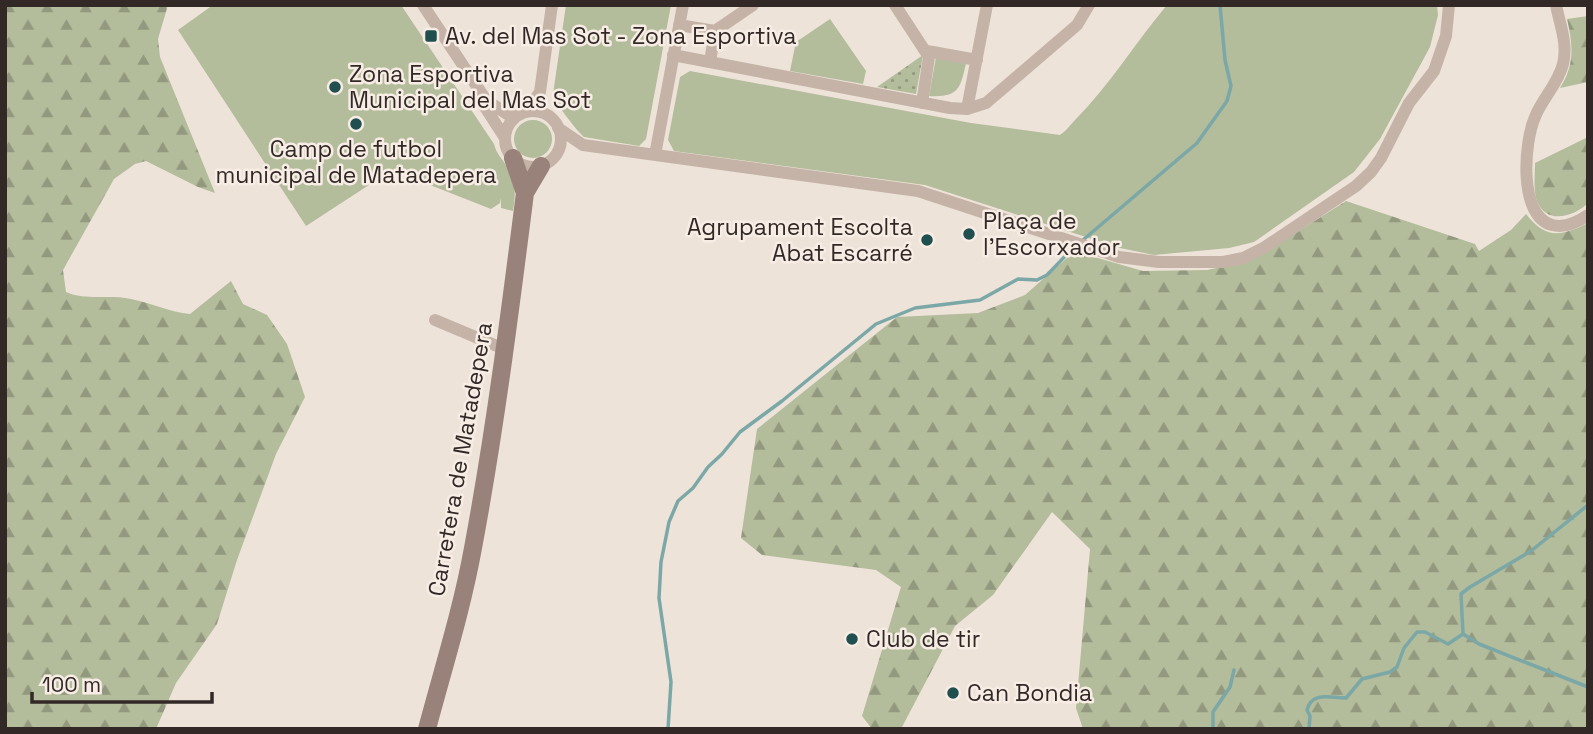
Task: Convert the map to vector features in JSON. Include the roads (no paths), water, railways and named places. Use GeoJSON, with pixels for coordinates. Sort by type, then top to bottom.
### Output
{"type":"FeatureCollection","features":[{"type":"Feature","properties":{"kind":"street"},"geometry":{"type":"LineString","coordinates":[[423,5],[486,100],[507,114],[541,112],[583,145],[918,191],[1133,260],[1190,263],[1243,258],[1265,247],[1356,186],[1371,172],[1409,103],[1434,71],[1446,36],[1449,5]]}},
{"type":"Feature","properties":{"kind":"street"},"geometry":{"type":"LineString","coordinates":[[505,138],[510,124],[524,113],[540,92],[552,5]]}},
{"type":"Feature","properties":{"kind":"street"},"geometry":{"type":"LineString","coordinates":[[655,155],[683,5]]}},
{"type":"Feature","properties":{"kind":"street"},"geometry":{"type":"LineString","coordinates":[[679,25],[715,31],[752,5]]}},
{"type":"Feature","properties":{"kind":"street"},"geometry":{"type":"LineString","coordinates":[[895,5],[927,51],[929,62],[922,103]]}},
{"type":"Feature","properties":{"kind":"street"},"geometry":{"type":"LineString","coordinates":[[967,109],[987,5]]}},
{"type":"Feature","properties":{"kind":"street"},"geometry":{"type":"LineString","coordinates":[[673,55],[922,103],[967,109],[986,103],[1077,25],[1089,5]]}},
{"type":"Feature","properties":{"kind":"street"},"geometry":{"type":"LineString","coordinates":[[1556,5],[1564,43],[1563,65],[1531,125],[1528,140],[1528,192],[1535,213],[1554,226],[1569,225],[1588,215]]}},
{"type":"Feature","properties":{"kind":"street"},"geometry":{"type":"LineString","coordinates":[[710,62],[715,31]]}},
{"type":"Feature","properties":{"kind":"street"},"geometry":{"type":"LineString","coordinates":[[927,51],[977,60]]}},
{"type":"Feature","properties":{"kind":"street"},"geometry":{"type":"LineString","coordinates":[[525,193],[560,141],[540,92]]}},
{"type":"Feature","properties":{"kind":"street"},"geometry":{"type":"LineString","coordinates":[[486,100],[485,107],[505,138],[508,152],[526,166],[547,162],[583,145]]}},
{"type":"Feature","properties":{"kind":"street"},"geometry":{"type":"LineString","coordinates":[[513,158],[525,193]]}},
{"type":"Feature","properties":{"kind":"street","name":"Carretera de Matadepera"},"geometry":{"type":"LineString","coordinates":[[427,729],[473,549],[525,193]]}},
{"type":"Feature","properties":{"kind":"street"},"geometry":{"type":"LineString","coordinates":[[435,320],[504,349]]}},
{"type":"Feature","properties":{"kind":"waterway"},"geometry":{"type":"LineString","coordinates":[[1083,240],[1197,143],[1227,101],[1231,86],[1225,60],[1220,5]]}},
{"type":"Feature","properties":{"kind":"waterway"},"geometry":{"type":"LineString","coordinates":[[668,729],[671,682],[659,598],[661,562],[669,522],[678,501],[693,488],[740,432],[876,324],[915,308],[980,300],[1018,279],[1037,280],[1047,275],[1074,247]]}},
{"type":"Feature","properties":{"kind":"waterway"},"geometry":{"type":"LineString","coordinates":[[1309,729],[1310,716],[1307,710],[1313,700],[1322,697],[1346,698],[1362,679],[1390,672],[1397,667],[1404,648],[1417,632],[1425,632],[1448,644],[1463,634],[1461,594],[1531,551],[1588,505]]}},
{"type":"Feature","properties":{"kind":"waterway"},"geometry":{"type":"LineString","coordinates":[[1463,634],[1479,644],[1588,687]]}},
{"type":"Feature","properties":{"kind":"waterway"},"geometry":{"type":"LineString","coordinates":[[1213,729],[1213,712],[1230,687],[1234,670]]}},
{"type":"Feature","properties":{"kind":"place","name":"Av. del Mas Sot - Zona Esportiva"},"geometry":{"type":"Point","coordinates":[431,36]}},
{"type":"Feature","properties":{"kind":"place","name":"Zona Esportiva Municipal del Mas Sot"},"geometry":{"type":"Point","coordinates":[335,87]}},
{"type":"Feature","properties":{"kind":"place","name":"Camp de futbol municipal de Matadepera"},"geometry":{"type":"Point","coordinates":[356,124]}},
{"type":"Feature","properties":{"kind":"place","name":"Plaça de l'Escorxador"},"geometry":{"type":"Point","coordinates":[969,234]}},
{"type":"Feature","properties":{"kind":"place","name":"Agrupament Escolta Abat Escarré"},"geometry":{"type":"Point","coordinates":[927,240]}},
{"type":"Feature","properties":{"kind":"place","name":"Club de tir"},"geometry":{"type":"Point","coordinates":[852,639]}},
{"type":"Feature","properties":{"kind":"place","name":"Can Bondia"},"geometry":{"type":"Point","coordinates":[953,693]}}]}
